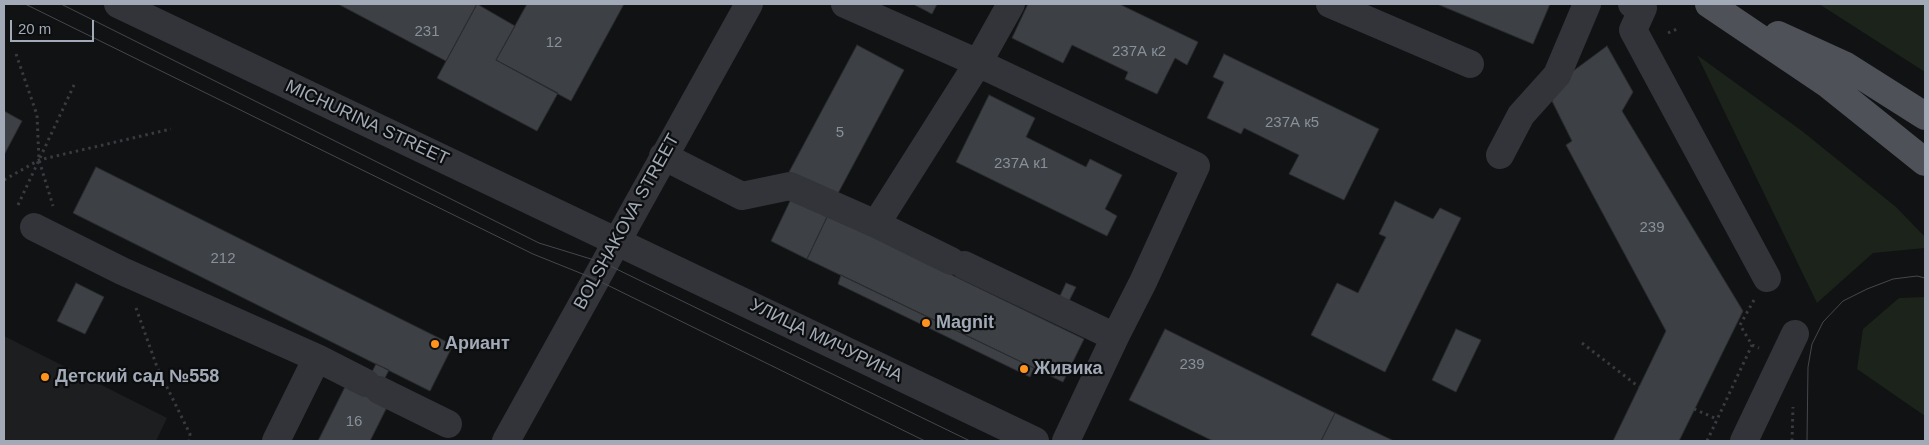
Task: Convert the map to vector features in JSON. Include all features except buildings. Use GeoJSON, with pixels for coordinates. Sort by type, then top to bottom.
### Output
{"type":"FeatureCollection","features":[{"type":"Feature","properties":{"kind":"main road"},"geometry":{"type":"LineString","coordinates":[[1709,4],[1846,66],[1925,116]]}},
{"type":"Feature","properties":{"kind":"main road"},"geometry":{"type":"LineString","coordinates":[[1709,4],[1829,85],[1925,162]]}},
{"type":"Feature","properties":{"kind":"street","name":"MICHURINA STREET"},"geometry":{"type":"LineString","coordinates":[[118,4],[616,242]]}},
{"type":"Feature","properties":{"kind":"street","name":"BOLSHAKOVA STREET"},"geometry":{"type":"LineString","coordinates":[[506,441],[749,4]]}},
{"type":"Feature","properties":{"kind":"street"},"geometry":{"type":"LineString","coordinates":[[846,4],[978,63],[1196,166],[1143,282],[1066,441]]}},
{"type":"Feature","properties":{"kind":"street"},"geometry":{"type":"LineString","coordinates":[[876,224],[978,63],[1011,4]]}},
{"type":"Feature","properties":{"kind":"street"},"geometry":{"type":"LineString","coordinates":[[1330,4],[1470,64]]}},
{"type":"Feature","properties":{"kind":"street"},"geometry":{"type":"LineString","coordinates":[[1500,155],[1521,115],[1557,75],[1587,4]]}},
{"type":"Feature","properties":{"kind":"street"},"geometry":{"type":"LineString","coordinates":[[1632,4],[1643,8],[1633,30],[1767,278]]}},
{"type":"Feature","properties":{"kind":"street"},"geometry":{"type":"LineString","coordinates":[[663,156],[742,196],[790,186],[876,224],[1115,337]]}},
{"type":"Feature","properties":{"kind":"street"},"geometry":{"type":"LineString","coordinates":[[24,218],[64,242],[122,271],[317,358],[448,424]]}},
{"type":"Feature","properties":{"kind":"street","name":"УЛИЦА МИЧУРИНА"},"geometry":{"type":"LineString","coordinates":[[616,242],[1035,441]]}},
{"type":"Feature","properties":{"kind":"street"},"geometry":{"type":"LineString","coordinates":[[1744,441],[1795,334]]}},
{"type":"Feature","properties":{"kind":"street"},"geometry":{"type":"LineString","coordinates":[[276,441],[317,358]]}},
{"type":"Feature","properties":{"kind":"path"},"geometry":{"type":"LineString","coordinates":[[1668,33],[1677,29]]}},
{"type":"Feature","properties":{"kind":"path"},"geometry":{"type":"LineString","coordinates":[[16,54],[37,115],[39,160],[64,242]]}},
{"type":"Feature","properties":{"kind":"path"},"geometry":{"type":"LineString","coordinates":[[24,218],[39,160],[75,83]]}},
{"type":"Feature","properties":{"kind":"path"},"geometry":{"type":"LineString","coordinates":[[4,180],[39,160],[171,129]]}},
{"type":"Feature","properties":{"kind":"path"},"geometry":{"type":"LineString","coordinates":[[122,271],[158,367],[190,434],[189,441]]}},
{"type":"Feature","properties":{"kind":"path"},"geometry":{"type":"LineString","coordinates":[[1749,308],[1740,325],[1752,345],[1782,361]]}},
{"type":"Feature","properties":{"kind":"path"},"geometry":{"type":"LineString","coordinates":[[1582,343],[1639,387]]}},
{"type":"Feature","properties":{"kind":"path"},"geometry":{"type":"LineString","coordinates":[[1707,441],[1752,345]]}},
{"type":"Feature","properties":{"kind":"path"},"geometry":{"type":"LineString","coordinates":[[1694,409],[1717,419]]}},
{"type":"Feature","properties":{"kind":"shaded area"},"geometry":{"type":"Polygon","coordinates":[[[1819,4],[1921,4],[1925,6],[1925,72],[1819,4]]]}},
{"type":"Feature","properties":{"kind":"shaded area"},"geometry":{"type":"Polygon","coordinates":[[[1697,55],[1802,131],[1896,207],[1925,237],[1925,248],[1873,253],[1817,303],[1697,55]]]}},
{"type":"Feature","properties":{"kind":"shaded area"},"geometry":{"type":"Polygon","coordinates":[[[1925,297],[1925,416],[1857,369],[1863,329],[1899,298],[1925,297]]]}},
{"type":"Feature","properties":{"kind":"shaded area","name":"Детский сад №558"},"geometry":{"type":"Polygon","coordinates":[[[4,336],[167,418],[156,441],[4,441],[4,336]]]}},
{"type":"Feature","properties":{"kind":"tram line"},"geometry":{"type":"LineString","coordinates":[[25,4],[533,254],[595,279],[925,441]]}},
{"type":"Feature","properties":{"kind":"tram line"},"geometry":{"type":"LineString","coordinates":[[61,4],[539,243],[604,263],[970,441]]}},
{"type":"Feature","properties":{"kind":"tram line"},"geometry":{"type":"LineString","coordinates":[[1807,441],[1808,367],[1812,344],[1823,322],[1843,301],[1867,289],[1893,279],[1917,276],[1925,278]]}},
{"type":"Feature","properties":{"kind":"place","name":"Magnit"},"geometry":{"type":"Point","coordinates":[926,323]}},
{"type":"Feature","properties":{"kind":"place","name":"Ариант"},"geometry":{"type":"Point","coordinates":[435,344]}},
{"type":"Feature","properties":{"kind":"place","name":"Живика"},"geometry":{"type":"Point","coordinates":[1024,369]}},
{"type":"Feature","properties":{"kind":"place","name":"Детский сад №558"},"geometry":{"type":"Point","coordinates":[45,377]}}]}
